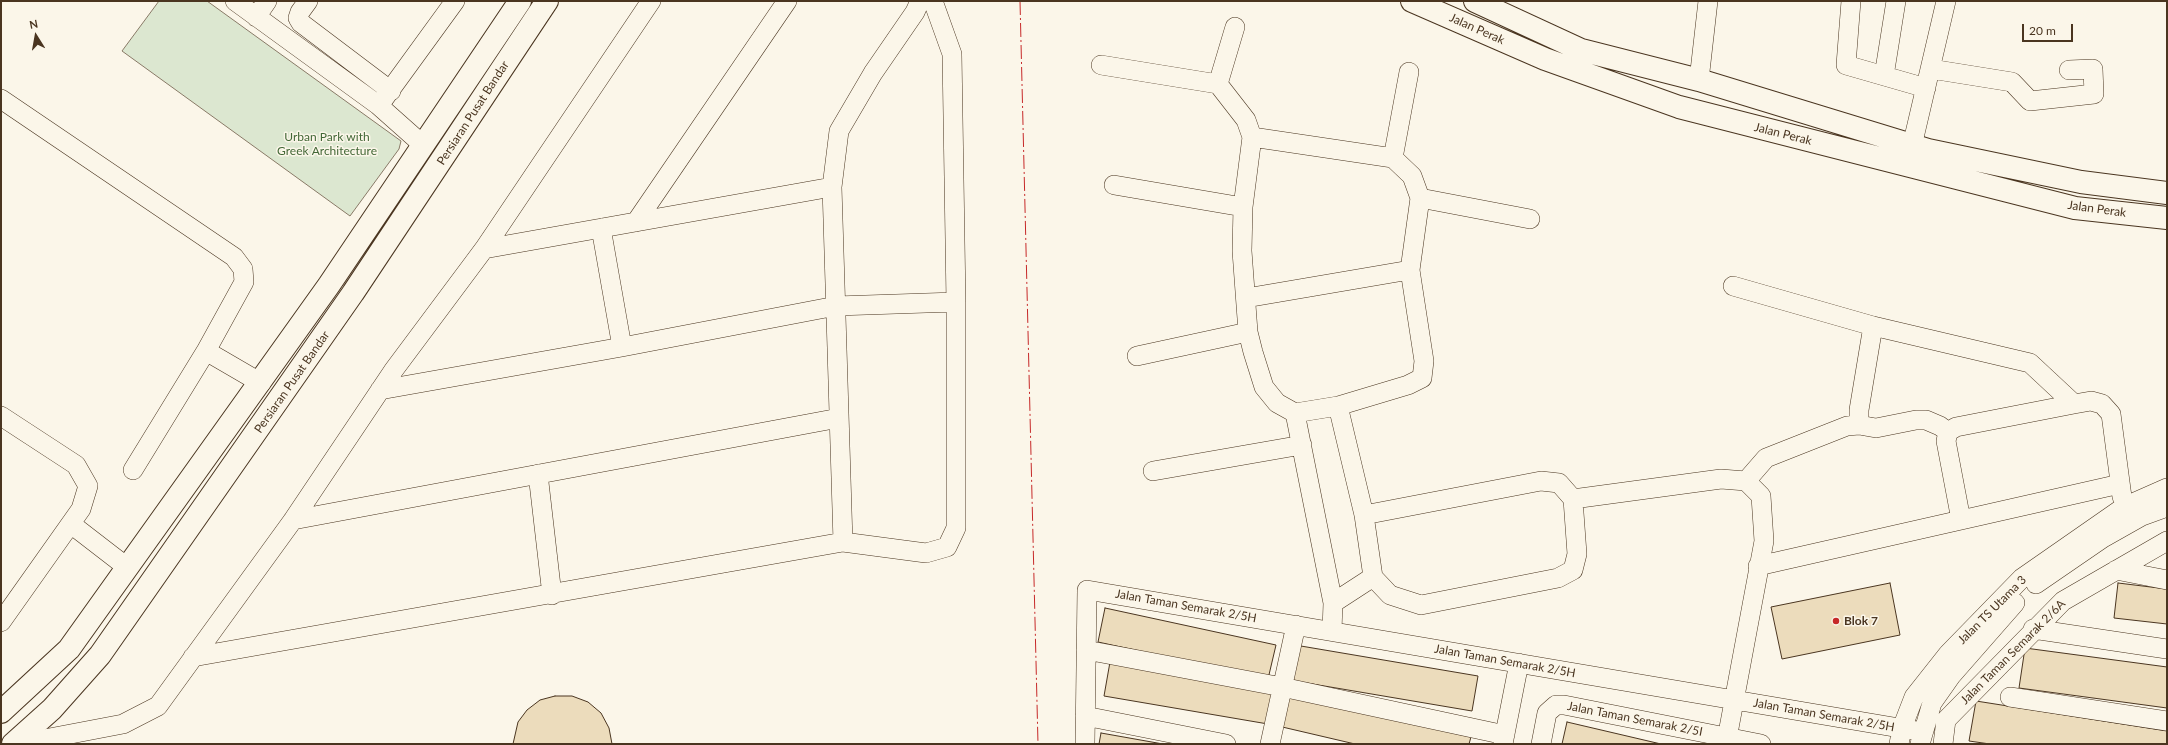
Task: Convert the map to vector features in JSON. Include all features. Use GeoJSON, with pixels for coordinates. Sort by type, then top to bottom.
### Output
{"type":"FeatureCollection","features":[{"type":"Feature","properties":{"kind":"main road","name":"Persiaran Pusat Bandar"},"geometry":{"type":"LineString","coordinates":[[1,712],[69,649],[261,383],[520,1]]}},
{"type":"Feature","properties":{"kind":"main road","name":"Persiaran Pusat Bandar"},"geometry":{"type":"LineString","coordinates":[[13,744],[52,709],[104,649],[354,293],[547,1]]}},
{"type":"Feature","properties":{"kind":"main road","name":"Jalan Perak"},"geometry":{"type":"LineString","coordinates":[[1412,1],[1545,59],[1679,108],[2075,208],[2167,218]]}},
{"type":"Feature","properties":{"kind":"main road","name":"Jalan Perak"},"geometry":{"type":"LineString","coordinates":[[1475,1],[1581,50],[1699,80],[1912,146],[2081,182],[2167,193]]}},
{"type":"Feature","properties":{"kind":"street"},"geometry":{"type":"LineString","coordinates":[[235,1],[378,105],[423,145]]}},
{"type":"Feature","properties":{"kind":"street"},"geometry":{"type":"LineString","coordinates":[[256,17],[268,1]]}},
{"type":"Feature","properties":{"kind":"street"},"geometry":{"type":"LineString","coordinates":[[308,1],[298,18],[301,23],[391,91]]}},
{"type":"Feature","properties":{"kind":"street"},"geometry":{"type":"LineString","coordinates":[[378,105],[391,91],[455,1]]}},
{"type":"Feature","properties":{"kind":"street"},"geometry":{"type":"LineString","coordinates":[[18,744],[123,724],[158,706],[293,520],[380,390],[484,249],[651,1]]}},
{"type":"Feature","properties":{"kind":"street"},"geometry":{"type":"LineString","coordinates":[[636,222],[787,1]]}},
{"type":"Feature","properties":{"kind":"street"},"geometry":{"type":"LineString","coordinates":[[843,542],[832,187],[839,131],[873,73],[916,12],[920,1]]}},
{"type":"Feature","properties":{"kind":"street"},"geometry":{"type":"LineString","coordinates":[[193,657],[552,595],[843,542],[926,553],[947,547],[956,528],[956,302],[952,54],[933,1]]}},
{"type":"Feature","properties":{"kind":"street"},"geometry":{"type":"LineString","coordinates":[[1699,80],[1708,1]]}},
{"type":"Feature","properties":{"kind":"street"},"geometry":{"type":"LineString","coordinates":[[1851,1],[1846,65],[1926,88]]}},
{"type":"Feature","properties":{"kind":"street"},"geometry":{"type":"LineString","coordinates":[[1884,76],[1896,1]]}},
{"type":"Feature","properties":{"kind":"street"},"geometry":{"type":"LineString","coordinates":[[1912,146],[1946,1]]}},
{"type":"Feature","properties":{"kind":"street"},"geometry":{"type":"LineString","coordinates":[[1218,84],[1236,27]]}},
{"type":"Feature","properties":{"kind":"street"},"geometry":{"type":"LineString","coordinates":[[1101,65],[1218,84],[1246,120],[1252,137],[1243,207],[1242,251],[1248,332],[1264,387],[1277,403],[1295,413],[1338,406],[1408,385],[1422,378],[1424,360],[1410,270],[1420,198],[1412,176],[1393,158],[1252,137]]}},
{"type":"Feature","properties":{"kind":"street"},"geometry":{"type":"LineString","coordinates":[[1931,68],[2012,82],[2030,101],[2094,94],[2093,69],[2069,70]]}},
{"type":"Feature","properties":{"kind":"street"},"geometry":{"type":"LineString","coordinates":[[1393,158],[1410,72]]}},
{"type":"Feature","properties":{"kind":"street"},"geometry":{"type":"LineString","coordinates":[[1,99],[234,256],[243,269],[244,282],[206,351],[133,470]]}},
{"type":"Feature","properties":{"kind":"street"},"geometry":{"type":"LineString","coordinates":[[1114,185],[1243,207]]}},
{"type":"Feature","properties":{"kind":"street"},"geometry":{"type":"LineString","coordinates":[[484,249],[832,187]]}},
{"type":"Feature","properties":{"kind":"street"},"geometry":{"type":"LineString","coordinates":[[1420,198],[1530,219]]}},
{"type":"Feature","properties":{"kind":"street"},"geometry":{"type":"LineString","coordinates":[[601,228],[622,347]]}},
{"type":"Feature","properties":{"kind":"street"},"geometry":{"type":"LineString","coordinates":[[1246,298],[1410,270]]}},
{"type":"Feature","properties":{"kind":"street"},"geometry":{"type":"LineString","coordinates":[[1733,286],[1873,326],[2030,363],[2074,404]]}},
{"type":"Feature","properties":{"kind":"street"},"geometry":{"type":"LineString","coordinates":[[380,390],[622,347],[836,306],[956,302]]}},
{"type":"Feature","properties":{"kind":"street"},"geometry":{"type":"LineString","coordinates":[[1859,424],[1859,410],[1873,326]]}},
{"type":"Feature","properties":{"kind":"street"},"geometry":{"type":"LineString","coordinates":[[1137,356],[1248,332]]}},
{"type":"Feature","properties":{"kind":"street"},"geometry":{"type":"LineString","coordinates":[[206,351],[261,383]]}},
{"type":"Feature","properties":{"kind":"street"},"geometry":{"type":"LineString","coordinates":[[1961,520],[1946,441],[1948,432],[1956,427],[2091,401],[2102,404],[2111,414],[2124,507]]}},
{"type":"Feature","properties":{"kind":"street"},"geometry":{"type":"LineString","coordinates":[[1338,406],[1364,515],[1373,577],[1390,595],[1421,605],[1558,578],[1573,570],[1577,554],[1572,498],[1559,483],[1541,481],[1364,515]]}},
{"type":"Feature","properties":{"kind":"street"},"geometry":{"type":"LineString","coordinates":[[1295,413],[1333,603],[1332,631]]}},
{"type":"Feature","properties":{"kind":"street"},"geometry":{"type":"LineString","coordinates":[[1,416],[76,465],[88,486],[81,510],[1,622]]}},
{"type":"Feature","properties":{"kind":"street"},"geometry":{"type":"LineString","coordinates":[[293,520],[839,418]]}},
{"type":"Feature","properties":{"kind":"street"},"geometry":{"type":"LineString","coordinates":[[1746,481],[1766,458],[1847,426],[1859,424],[1876,428],[1916,420],[1926,420],[1940,426],[1948,432]]}},
{"type":"Feature","properties":{"kind":"street"},"geometry":{"type":"LineString","coordinates":[[1152,471],[1302,445]]}},
{"type":"Feature","properties":{"kind":"street"},"geometry":{"type":"LineString","coordinates":[[538,474],[552,595]]}},
{"type":"Feature","properties":{"kind":"street"},"geometry":{"type":"LineString","coordinates":[[1572,498],[1721,479],[1746,481],[1761,496],[1764,541],[1758,566],[1727,741]]}},
{"type":"Feature","properties":{"kind":"street"},"geometry":{"type":"LineString","coordinates":[[1758,566],[2120,484]]}},
{"type":"Feature","properties":{"kind":"street","name":"Jalan TS Utama 3"},"geometry":{"type":"LineString","coordinates":[[1901,736],[1914,697],[1948,654],[2022,578],[2124,507],[2167,488]]}},
{"type":"Feature","properties":{"kind":"street","name":"Jalan TS Utama 3"},"geometry":{"type":"LineString","coordinates":[[1922,738],[1932,703],[1936,697],[1951,676],[2022,594],[2103,538],[2142,516],[2167,507]]}},
{"type":"Feature","properties":{"kind":"street"},"geometry":{"type":"LineString","coordinates":[[71,524],[128,568]]}},
{"type":"Feature","properties":{"kind":"street","name":"Jalan Taman Semarak 2/6A"},"geometry":{"type":"LineString","coordinates":[[1943,744],[1946,720],[2033,629],[2063,601],[2167,541]]}},
{"type":"Feature","properties":{"kind":"street"},"geometry":{"type":"LineString","coordinates":[[2116,570],[2167,580]]}},
{"type":"Feature","properties":{"kind":"street"},"geometry":{"type":"LineString","coordinates":[[1333,603],[1373,577]]}},
{"type":"Feature","properties":{"kind":"street","name":"Jalan Taman Semarak 2/5H"},"geometry":{"type":"LineString","coordinates":[[1086,650],[1087,590],[1734,700],[1901,736],[1922,738]]}},
{"type":"Feature","properties":{"kind":"street"},"geometry":{"type":"LineString","coordinates":[[1270,744],[1296,625]]}},
{"type":"Feature","properties":{"kind":"street"},"geometry":{"type":"LineString","coordinates":[[2033,629],[2167,649]]}},
{"type":"Feature","properties":{"kind":"street"},"geometry":{"type":"LineString","coordinates":[[1085,744],[1086,650],[1282,688],[1504,739],[1519,663]]}},
{"type":"Feature","properties":{"kind":"street"},"geometry":{"type":"LineString","coordinates":[[2010,698],[2167,720]]}},
{"type":"Feature","properties":{"kind":"street","name":"Jalan Taman Semarak 2/5I"},"geometry":{"type":"LineString","coordinates":[[1542,744],[1547,713],[1556,706],[1564,705],[1727,741],[1761,744]]}},
{"type":"Feature","properties":{"kind":"street"},"geometry":{"type":"LineString","coordinates":[[1085,716],[1226,744]]}},
{"type":"Feature","properties":{"kind":"green space","name":"Urban Park with Greek Architecture"},"geometry":{"type":"Polygon","coordinates":[[[159,1],[207,1],[401,141],[399,149],[350,216],[122,51],[159,1]]]}},
{"type":"Feature","properties":{"kind":"building","name":"Blok 7"},"geometry":{"type":"Polygon","coordinates":[[[1890,583],[1900,635],[1782,659],[1771,607],[1890,583]]]}},
{"type":"Feature","properties":{"kind":"building"},"geometry":{"type":"Polygon","coordinates":[[[2118,583],[2167,589],[2167,624],[2114,618],[2118,583]]]}},
{"type":"Feature","properties":{"kind":"building"},"geometry":{"type":"Polygon","coordinates":[[[1105,608],[1276,645],[1268,679],[1098,642],[1105,608]]]}},
{"type":"Feature","properties":{"kind":"building"},"geometry":{"type":"Polygon","coordinates":[[[1289,644],[1478,676],[1472,711],[1283,679],[1289,644]]]}},
{"type":"Feature","properties":{"kind":"building"},"geometry":{"type":"Polygon","coordinates":[[[2025,648],[2167,667],[2167,708],[2019,688],[2025,648]]]}},
{"type":"Feature","properties":{"kind":"building"},"geometry":{"type":"Polygon","coordinates":[[[1110,662],[1274,690],[1268,724],[1104,696],[1110,662]]]}},
{"type":"Feature","properties":{"kind":"building"},"geometry":{"type":"Polygon","coordinates":[[[1285,695],[1471,737],[1469,744],[1355,744],[1278,726],[1285,695]]]}},
{"type":"Feature","properties":{"kind":"building"},"geometry":{"type":"Polygon","coordinates":[[[555,696],[572,696],[588,702],[601,713],[609,728],[612,744],[513,744],[518,722],[527,710],[540,700],[555,696]]]}},
{"type":"Feature","properties":{"kind":"building"},"geometry":{"type":"Polygon","coordinates":[[[1976,701],[2167,731],[2167,744],[1990,744],[1969,741],[1976,701]]]}},
{"type":"Feature","properties":{"kind":"building"},"geometry":{"type":"Polygon","coordinates":[[[1567,722],[1661,744],[1562,744],[1567,722]]]}},
{"type":"Feature","properties":{"kind":"building"},"geometry":{"type":"Polygon","coordinates":[[[1101,733],[1163,744],[1099,744],[1101,733]]]}},
{"type":"Feature","properties":{"kind":"power"},"geometry":{"type":"LineString","coordinates":[[1020,1],[1038,744]]}},
{"type":"Feature","properties":{"kind":"place","name":"Blok 7"},"geometry":{"type":"Point","coordinates":[1836,621]}}]}
